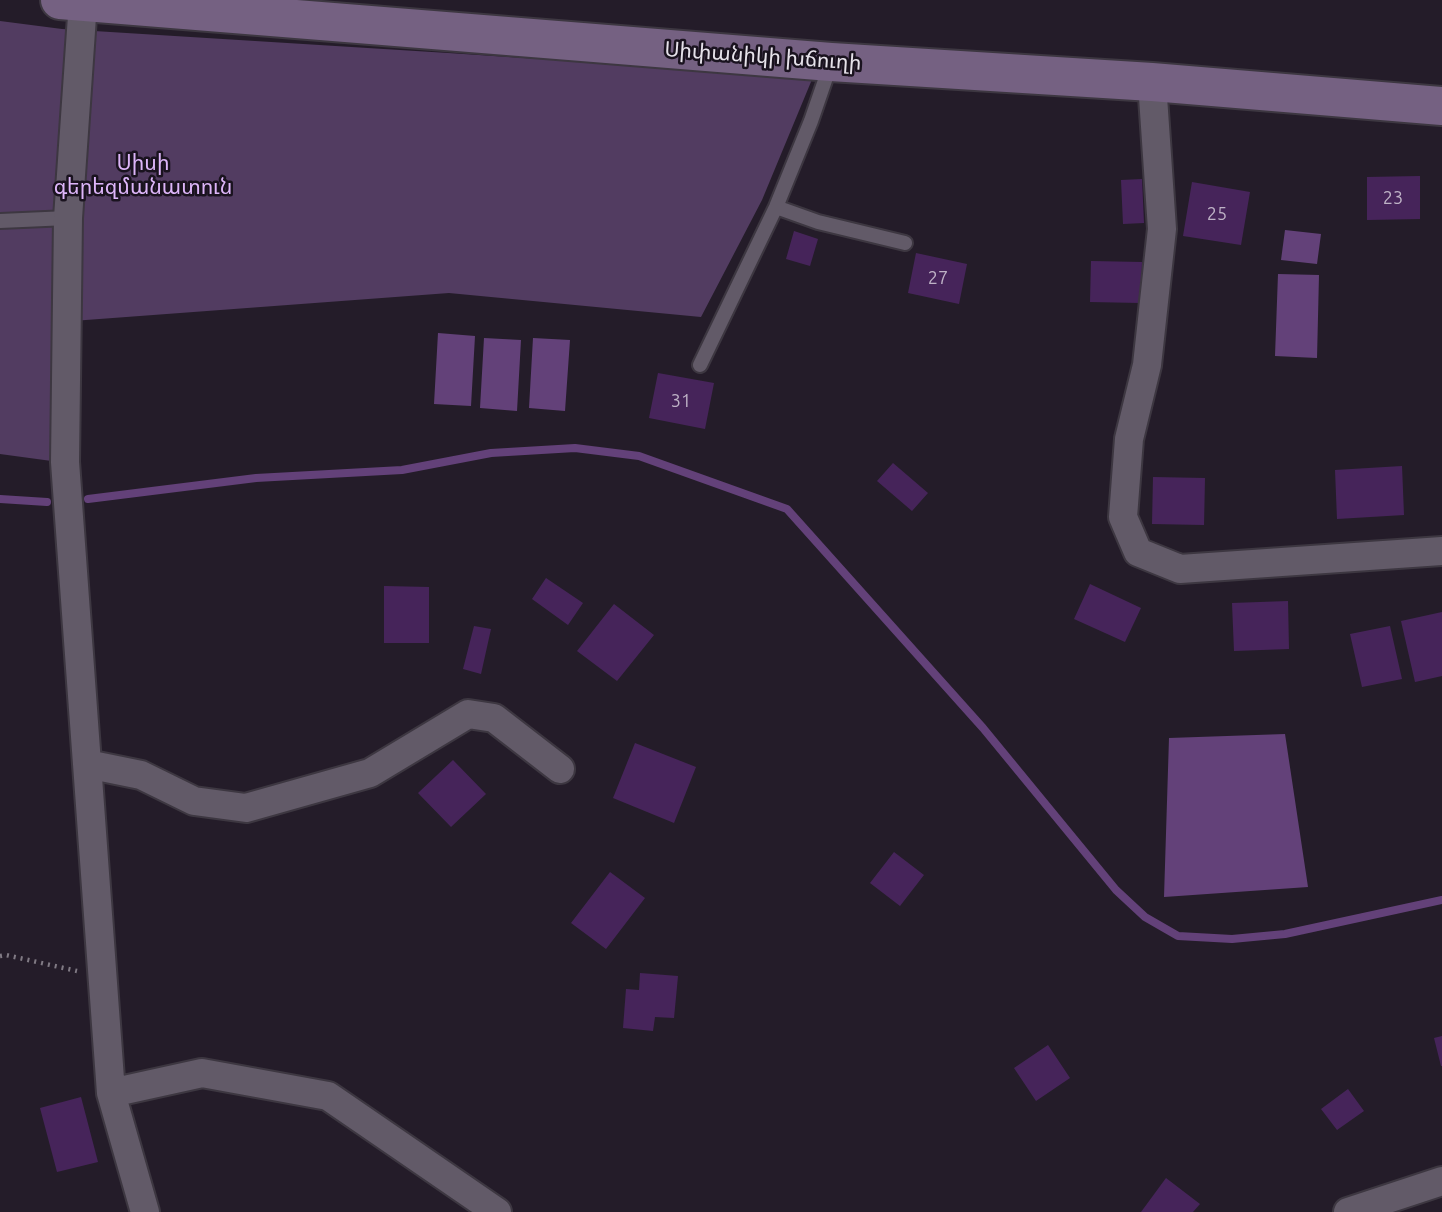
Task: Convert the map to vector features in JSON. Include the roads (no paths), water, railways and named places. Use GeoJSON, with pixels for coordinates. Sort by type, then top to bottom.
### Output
{"type":"FeatureCollection","features":[{"type":"Feature","properties":{"kind":"main road","name":"Սիփանիկի խճուղի"},"geometry":{"type":"LineString","coordinates":[[72,1],[831,62],[1152,82],[1442,106]]}},
{"type":"Feature","properties":{"kind":"street"},"geometry":{"type":"LineString","coordinates":[[72,1],[65,462],[111,1093],[145,1212]]}},
{"type":"Feature","properties":{"kind":"street"},"geometry":{"type":"LineString","coordinates":[[1152,82],[1162,229],[1147,365],[1129,439],[1123,517],[1138,552],[1180,569],[1442,551]]}},
{"type":"Feature","properties":{"kind":"street"},"geometry":{"type":"LineString","coordinates":[[88,764],[141,775],[194,801],[246,808],[370,773],[468,714],[494,718],[560,769]]}},
{"type":"Feature","properties":{"kind":"street"},"geometry":{"type":"LineString","coordinates":[[111,1093],[202,1073],[328,1096],[497,1212]]}},
{"type":"Feature","properties":{"kind":"street"},"geometry":{"type":"LineString","coordinates":[[1348,1212],[1442,1181]]}},
{"type":"Feature","properties":{"kind":"lane"},"geometry":{"type":"LineString","coordinates":[[700,365],[776,207],[811,121],[831,62]]}},
{"type":"Feature","properties":{"kind":"lane"},"geometry":{"type":"LineString","coordinates":[[776,207],[818,222],[905,243]]}},
{"type":"Feature","properties":{"kind":"lane"},"geometry":{"type":"LineString","coordinates":[[0,222],[68,218]]}},
{"type":"Feature","properties":{"kind":"waterway"},"geometry":{"type":"LineString","coordinates":[[88,499],[256,478],[402,470],[491,453],[575,448],[639,456],[787,509],[983,728],[1116,890],[1145,917],[1178,936],[1232,939],[1285,934],[1442,900]]}},
{"type":"Feature","properties":{"kind":"waterway"},"geometry":{"type":"LineString","coordinates":[[0,499],[47,502]]}},
{"type":"Feature","properties":{"kind":"park label","name":"Սիսի գերեզմանատուն"},"geometry":{"type":"Point","coordinates":[143,175]}}]}
